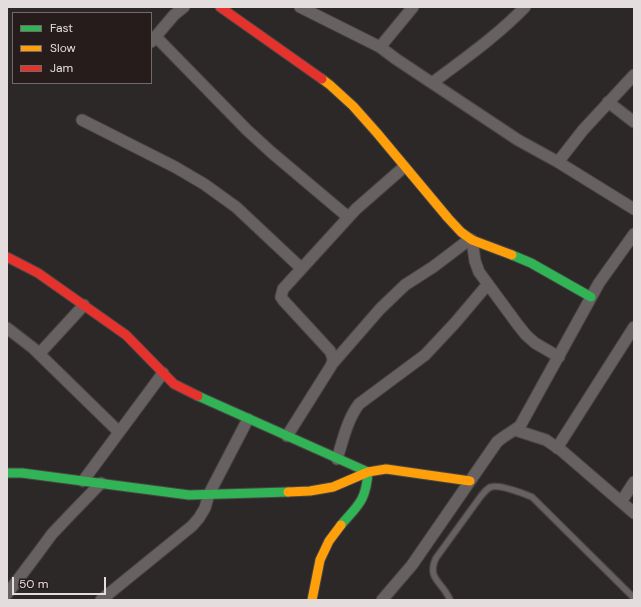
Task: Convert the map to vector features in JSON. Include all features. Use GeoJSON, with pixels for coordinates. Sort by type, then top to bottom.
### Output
{"type":"FeatureCollection","features":[{"type":"Feature","properties":{"kind":"street"},"geometry":{"type":"LineString","coordinates":[[184,7],[174,15],[155,42],[246,130],[348,217]]}},
{"type":"Feature","properties":{"kind":"street"},"geometry":{"type":"LineString","coordinates":[[220,7],[330,85],[353,106],[460,232],[471,240],[531,263],[592,297]]}},
{"type":"Feature","properties":{"kind":"street"},"geometry":{"type":"LineString","coordinates":[[300,7],[380,46],[396,59],[518,140],[558,162],[634,209]]}},
{"type":"Feature","properties":{"kind":"street"},"geometry":{"type":"LineString","coordinates":[[380,46],[413,7]]}},
{"type":"Feature","properties":{"kind":"street"},"geometry":{"type":"LineString","coordinates":[[432,83],[485,43],[526,7]]}},
{"type":"Feature","properties":{"kind":"street"},"geometry":{"type":"LineString","coordinates":[[558,162],[583,130],[634,75]]}},
{"type":"Feature","properties":{"kind":"street"},"geometry":{"type":"LineString","coordinates":[[608,102],[634,122]]}},
{"type":"Feature","properties":{"kind":"street"},"geometry":{"type":"LineString","coordinates":[[82,120],[175,167],[204,184],[236,207],[301,268]]}},
{"type":"Feature","properties":{"kind":"street"},"geometry":{"type":"LineString","coordinates":[[333,362],[333,356],[330,351],[281,297],[283,289],[348,217],[404,166]]}},
{"type":"Feature","properties":{"kind":"street"},"geometry":{"type":"LineString","coordinates":[[382,600],[412,565],[497,442],[515,430],[524,421],[599,283],[634,234]]}},
{"type":"Feature","properties":{"kind":"street"},"geometry":{"type":"LineString","coordinates":[[471,240],[475,261],[479,272],[518,325],[535,343],[559,357]]}},
{"type":"Feature","properties":{"kind":"street"},"geometry":{"type":"LineString","coordinates":[[287,436],[333,362],[380,309],[405,285],[471,240]]}},
{"type":"Feature","properties":{"kind":"street"},"geometry":{"type":"LineString","coordinates":[[7,257],[38,273],[126,335],[174,384],[190,393],[368,472]]}},
{"type":"Feature","properties":{"kind":"street"},"geometry":{"type":"LineString","coordinates":[[337,459],[352,413],[359,404],[425,355],[488,284]]}},
{"type":"Feature","properties":{"kind":"street"},"geometry":{"type":"LineString","coordinates":[[39,354],[84,305]]}},
{"type":"Feature","properties":{"kind":"street"},"geometry":{"type":"LineString","coordinates":[[557,448],[634,327]]}},
{"type":"Feature","properties":{"kind":"street"},"geometry":{"type":"LineString","coordinates":[[7,328],[33,348],[119,432]]}},
{"type":"Feature","properties":{"kind":"street"},"geometry":{"type":"LineString","coordinates":[[83,481],[163,373]]}},
{"type":"Feature","properties":{"kind":"street"},"geometry":{"type":"LineString","coordinates":[[101,600],[200,518],[209,494],[248,419]]}},
{"type":"Feature","properties":{"kind":"street"},"geometry":{"type":"LineString","coordinates":[[515,430],[546,440],[634,513]]}},
{"type":"Feature","properties":{"kind":"street"},"geometry":{"type":"LineString","coordinates":[[7,473],[22,473],[189,495],[310,490],[333,487],[368,472],[386,469],[470,481]]}},
{"type":"Feature","properties":{"kind":"street"},"geometry":{"type":"LineString","coordinates":[[312,600],[317,568],[321,556],[339,527],[359,505],[368,484],[368,472]]}},
{"type":"Feature","properties":{"kind":"street"},"geometry":{"type":"LineString","coordinates":[[621,502],[634,482]]}},
{"type":"Feature","properties":{"kind":"street"},"geometry":{"type":"LineString","coordinates":[[7,594],[52,534],[101,483]]}},
{"type":"Feature","properties":{"kind":"lane"},"geometry":{"type":"LineString","coordinates":[[450,600],[447,593],[436,580],[432,572],[433,565],[436,558],[481,496],[491,487],[498,486],[526,494],[532,498],[634,598]]}},
{"type":"Feature","properties":{"kind":"traffic: fast"},"geometry":{"type":"LineString","coordinates":[[512,255],[531,263],[591,297]]}},
{"type":"Feature","properties":{"kind":"traffic: fast"},"geometry":{"type":"LineString","coordinates":[[198,396],[368,472],[365,490],[360,502],[341,525]]}},
{"type":"Feature","properties":{"kind":"traffic: fast"},"geometry":{"type":"LineString","coordinates":[[7,473],[22,473],[189,495],[288,492]]}},
{"type":"Feature","properties":{"kind":"traffic: slow"},"geometry":{"type":"LineString","coordinates":[[322,79],[353,106],[461,232],[472,240],[512,255]]}},
{"type":"Feature","properties":{"kind":"traffic: slow"},"geometry":{"type":"LineString","coordinates":[[288,492],[310,491],[333,487],[368,472],[386,469],[470,481]]}},
{"type":"Feature","properties":{"kind":"traffic: slow"},"geometry":{"type":"LineString","coordinates":[[312,600],[320,560],[329,541],[341,525]]}},
{"type":"Feature","properties":{"kind":"traffic: jam"},"geometry":{"type":"LineString","coordinates":[[220,7],[322,79]]}},
{"type":"Feature","properties":{"kind":"traffic: jam"},"geometry":{"type":"LineString","coordinates":[[7,257],[38,273],[126,335],[174,384],[198,396]]}}]}
